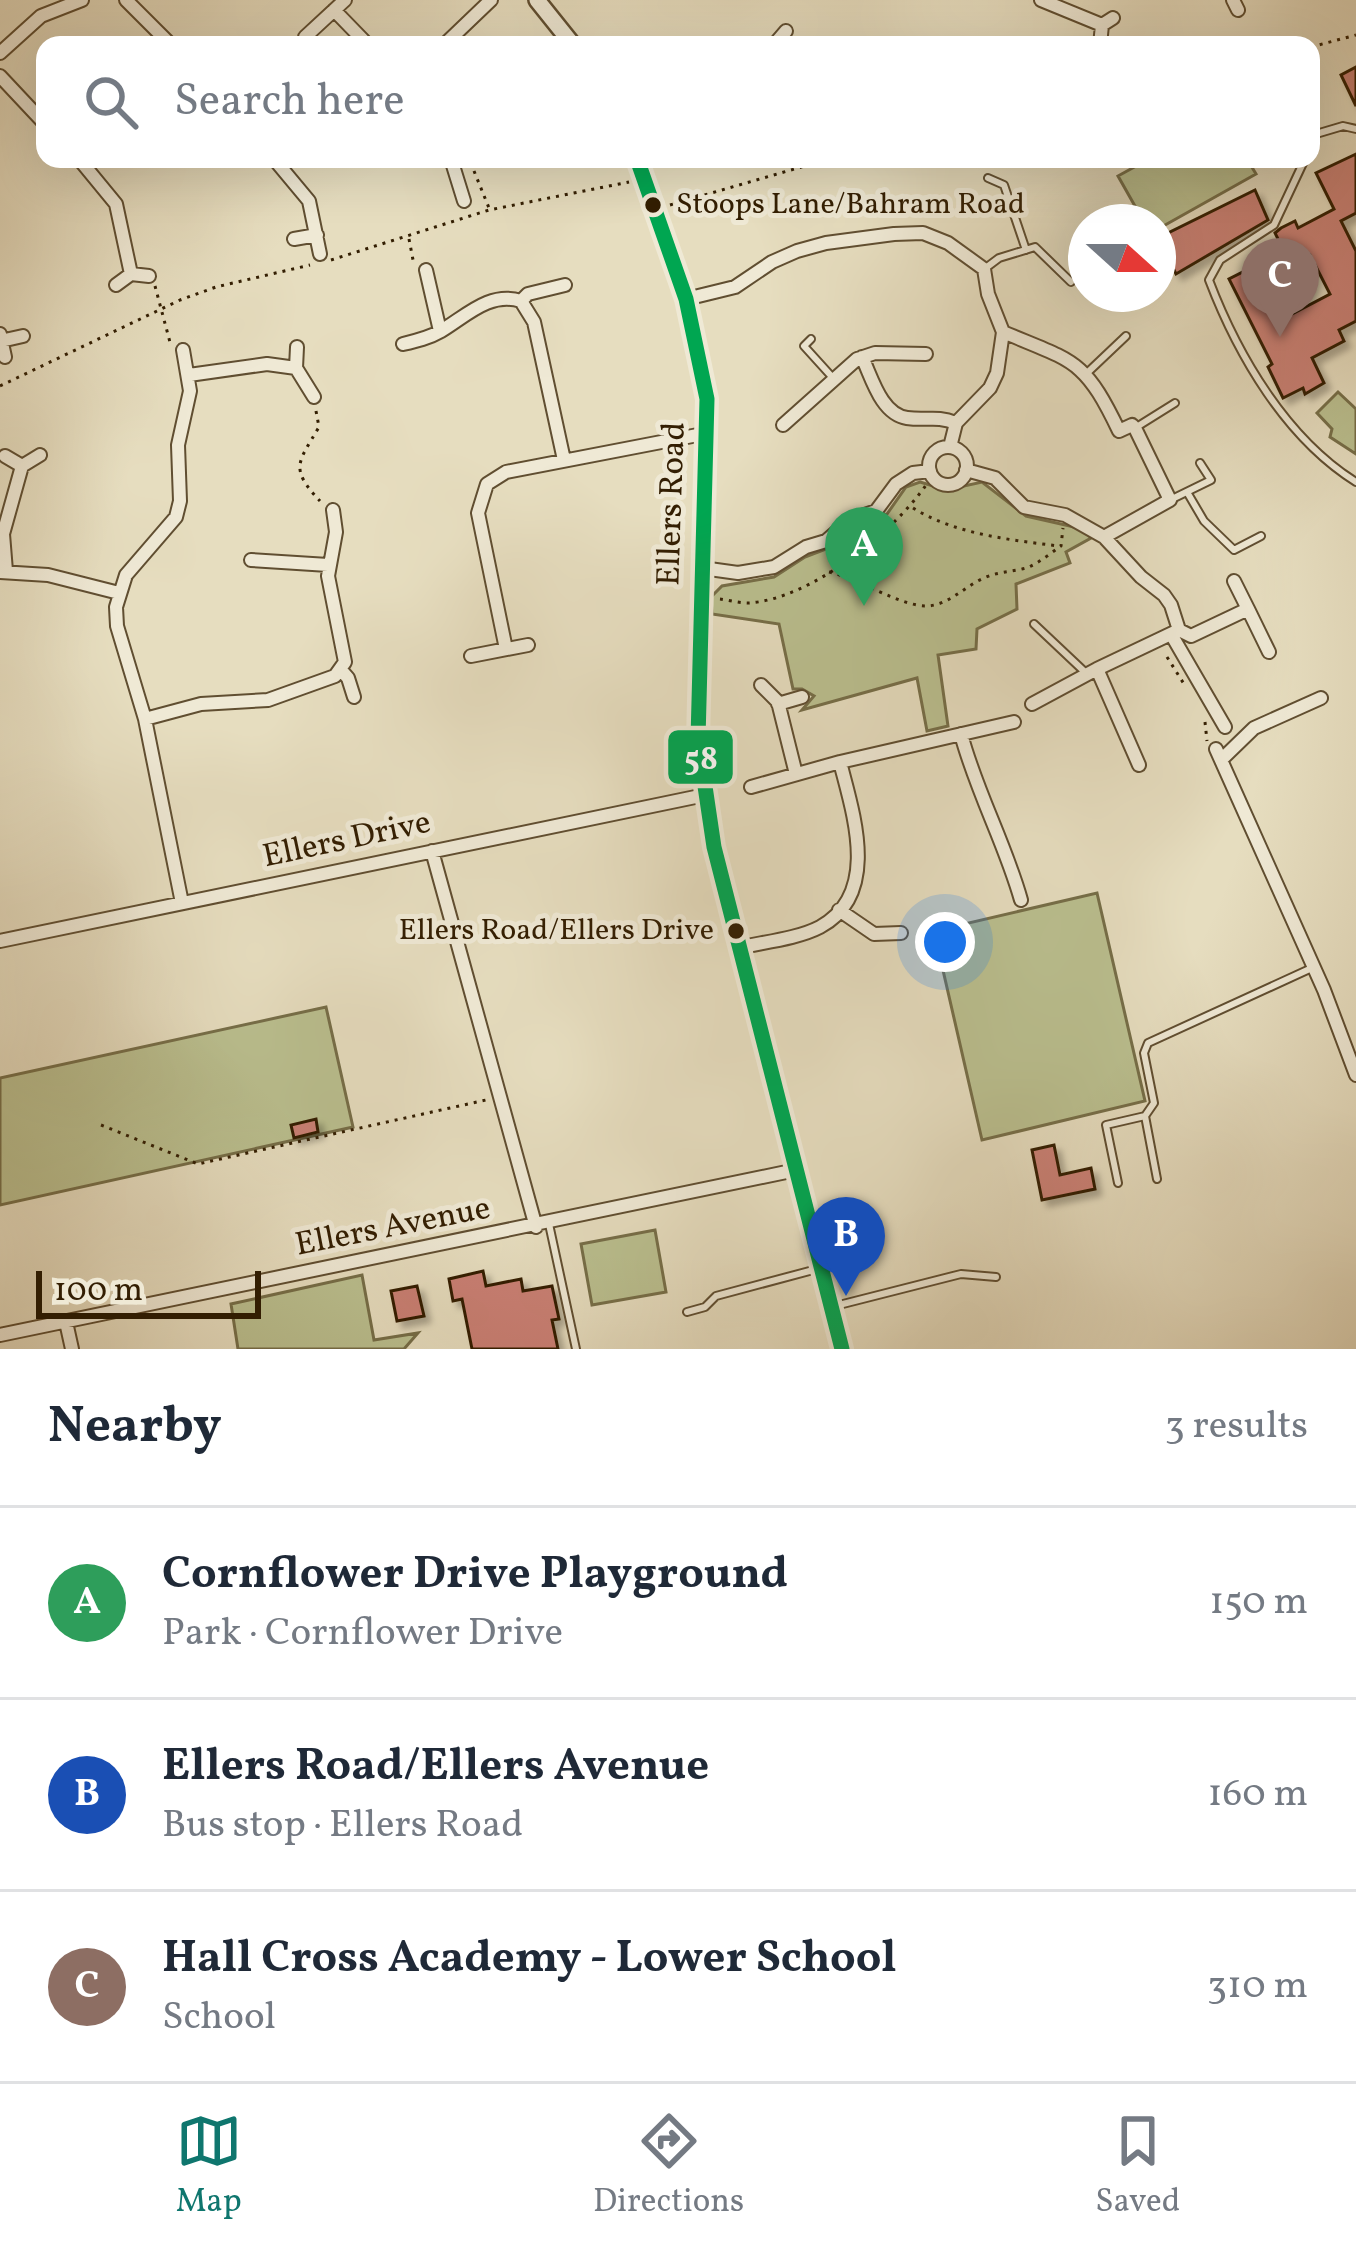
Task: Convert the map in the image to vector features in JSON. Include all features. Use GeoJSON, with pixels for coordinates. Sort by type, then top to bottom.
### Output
{"type":"FeatureCollection","features":[{"type":"Feature","properties":{"kind":"street"},"geometry":{"type":"LineString","coordinates":[[0,53],[41,16],[82,0]]}},
{"type":"Feature","properties":{"kind":"street"},"geometry":{"type":"LineString","coordinates":[[126,0],[162,36]]}},
{"type":"Feature","properties":{"kind":"street"},"geometry":{"type":"LineString","coordinates":[[453,36],[491,0]]}},
{"type":"Feature","properties":{"kind":"street"},"geometry":{"type":"LineString","coordinates":[[537,0],[566,36]]}},
{"type":"Feature","properties":{"kind":"street"},"geometry":{"type":"LineString","coordinates":[[1041,0],[1107,22],[1103,36]]}},
{"type":"Feature","properties":{"kind":"street"},"geometry":{"type":"LineString","coordinates":[[307,36],[340,5],[362,36]]}},
{"type":"Feature","properties":{"kind":"street"},"geometry":{"type":"LineString","coordinates":[[782,36],[786,32]]}},
{"type":"Feature","properties":{"kind":"street"},"geometry":{"type":"LineString","coordinates":[[0,76],[36,114]]}},
{"type":"Feature","properties":{"kind":"street"},"geometry":{"type":"LineString","coordinates":[[86,168],[116,204],[128,242],[131,274]]}},
{"type":"Feature","properties":{"kind":"street"},"geometry":{"type":"LineString","coordinates":[[282,168],[309,201],[320,254]]}},
{"type":"Feature","properties":{"kind":"street"},"geometry":{"type":"LineString","coordinates":[[454,168],[464,201]]}},
{"type":"Feature","properties":{"kind":"street","name":"Ellers Road"},"geometry":{"type":"LineString","coordinates":[[641,168],[686,299],[707,399],[698,739],[705,795],[737,948],[842,1349]]}},
{"type":"Feature","properties":{"kind":"street"},"geometry":{"type":"LineString","coordinates":[[456,176],[474,171]]}},
{"type":"Feature","properties":{"kind":"street"},"geometry":{"type":"LineString","coordinates":[[686,299],[735,287],[772,262],[826,243],[923,233],[948,243],[984,269],[1003,332],[997,373],[990,388],[956,423],[950,447]]}},
{"type":"Feature","properties":{"kind":"street"},"geometry":{"type":"LineString","coordinates":[[294,239],[316,235]]}},
{"type":"Feature","properties":{"kind":"street"},"geometry":{"type":"LineString","coordinates":[[426,270],[440,331]]}},
{"type":"Feature","properties":{"kind":"street"},"geometry":{"type":"LineString","coordinates":[[116,285],[131,274],[149,276]]}},
{"type":"Feature","properties":{"kind":"street"},"geometry":{"type":"LineString","coordinates":[[521,301],[528,294],[566,284]]}},
{"type":"Feature","properties":{"kind":"street"},"geometry":{"type":"LineString","coordinates":[[403,344],[440,331],[484,303],[499,298],[521,301]]}},
{"type":"Feature","properties":{"kind":"street"},"geometry":{"type":"LineString","coordinates":[[521,301],[534,322],[564,460]]}},
{"type":"Feature","properties":{"kind":"street"},"geometry":{"type":"LineString","coordinates":[[1003,332],[1072,361],[1087,373],[1119,431],[1132,425],[1136,428],[1170,500],[1104,537]]}},
{"type":"Feature","properties":{"kind":"street"},"geometry":{"type":"LineString","coordinates":[[5,357],[1,337],[23,336]]}},
{"type":"Feature","properties":{"kind":"street"},"geometry":{"type":"LineString","coordinates":[[297,346],[296,368],[314,397]]}},
{"type":"Feature","properties":{"kind":"street"},"geometry":{"type":"LineString","coordinates":[[182,903],[145,719],[117,626],[118,593],[126,575],[176,518],[178,445],[188,410],[189,375],[183,350]]}},
{"type":"Feature","properties":{"kind":"street"},"geometry":{"type":"LineString","coordinates":[[783,425],[862,357],[926,354]]}},
{"type":"Feature","properties":{"kind":"street"},"geometry":{"type":"LineString","coordinates":[[862,357],[894,414],[934,415],[956,423]]}},
{"type":"Feature","properties":{"kind":"street"},"geometry":{"type":"LineString","coordinates":[[189,375],[267,364],[296,368]]}},
{"type":"Feature","properties":{"kind":"street"},"geometry":{"type":"LineString","coordinates":[[506,649],[478,503],[494,478],[708,433]]}},
{"type":"Feature","properties":{"kind":"street"},"geometry":{"type":"LineString","coordinates":[[702,568],[738,573],[774,567],[826,541],[850,520],[876,511],[896,484],[913,473],[931,474],[948,485],[960,480],[966,470],[961,453],[950,447]]}},
{"type":"Feature","properties":{"kind":"street"},"geometry":{"type":"LineString","coordinates":[[931,474],[934,454],[950,447]]}},
{"type":"Feature","properties":{"kind":"street"},"geometry":{"type":"LineString","coordinates":[[40,455],[22,466],[3,534],[3,572],[48,574],[118,593]]}},
{"type":"Feature","properties":{"kind":"street"},"geometry":{"type":"LineString","coordinates":[[5,456],[22,466]]}},
{"type":"Feature","properties":{"kind":"street"},"geometry":{"type":"LineString","coordinates":[[966,470],[995,478],[1024,507],[1065,514],[1104,537],[1141,578],[1164,595],[1172,605],[1175,632],[1226,727]]}},
{"type":"Feature","properties":{"kind":"street"},"geometry":{"type":"LineString","coordinates":[[145,719],[201,704],[268,700],[341,670],[345,662],[328,565],[336,532],[333,511]]}},
{"type":"Feature","properties":{"kind":"street"},"geometry":{"type":"LineString","coordinates":[[251,560],[328,565]]}},
{"type":"Feature","properties":{"kind":"street"},"geometry":{"type":"LineString","coordinates":[[1234,581],[1269,652]]}},
{"type":"Feature","properties":{"kind":"street"},"geometry":{"type":"LineString","coordinates":[[1032,704],[1175,632],[1191,636],[1249,610]]}},
{"type":"Feature","properties":{"kind":"street"},"geometry":{"type":"LineString","coordinates":[[471,656],[528,644]]}},
{"type":"Feature","properties":{"kind":"street"},"geometry":{"type":"LineString","coordinates":[[341,670],[354,697]]}},
{"type":"Feature","properties":{"kind":"street"},"geometry":{"type":"LineString","coordinates":[[1092,672],[1139,765]]}},
{"type":"Feature","properties":{"kind":"street"},"geometry":{"type":"LineString","coordinates":[[761,686],[778,704],[796,774]]}},
{"type":"Feature","properties":{"kind":"street"},"geometry":{"type":"LineString","coordinates":[[778,704],[802,697]]}},
{"type":"Feature","properties":{"kind":"street"},"geometry":{"type":"LineString","coordinates":[[1321,698],[1254,728],[1218,755],[1314,967],[1356,1076]]}},
{"type":"Feature","properties":{"kind":"street"},"geometry":{"type":"LineString","coordinates":[[751,787],[1014,722]]}},
{"type":"Feature","properties":{"kind":"street"},"geometry":{"type":"LineString","coordinates":[[961,734],[970,770],[1007,851],[1021,900]]}},
{"type":"Feature","properties":{"kind":"street"},"geometry":{"type":"LineString","coordinates":[[737,948],[819,928],[839,910],[854,886],[858,842],[840,762]]}},
{"type":"Feature","properties":{"kind":"street","name":"Ellers Drive"},"geometry":{"type":"LineString","coordinates":[[0,941],[705,795]]}},
{"type":"Feature","properties":{"kind":"street"},"geometry":{"type":"LineString","coordinates":[[432,851],[500,1097],[542,1226]]}},
{"type":"Feature","properties":{"kind":"street"},"geometry":{"type":"LineString","coordinates":[[839,910],[874,934],[901,933]]}},
{"type":"Feature","properties":{"kind":"street","name":"Ellers Avenue"},"geometry":{"type":"LineString","coordinates":[[0,1336],[796,1170]]}},
{"type":"Feature","properties":{"kind":"street"},"geometry":{"type":"LineString","coordinates":[[67,1322],[72,1349]]}},
{"type":"Feature","properties":{"kind":"lane"},"geometry":{"type":"LineString","coordinates":[[1320,133],[1343,126],[1356,129]]}},
{"type":"Feature","properties":{"kind":"lane"},"geometry":{"type":"LineString","coordinates":[[1301,168],[1274,225],[1220,260],[1209,280],[1223,318],[1303,441],[1356,482]]}},
{"type":"Feature","properties":{"kind":"lane"},"geometry":{"type":"LineString","coordinates":[[988,178],[1004,185],[1026,250]]}},
{"type":"Feature","properties":{"kind":"lane"},"geometry":{"type":"LineString","coordinates":[[984,269],[999,258],[1035,247],[1068,279]]}},
{"type":"Feature","properties":{"kind":"lane"},"geometry":{"type":"LineString","coordinates":[[1087,373],[1126,336]]}},
{"type":"Feature","properties":{"kind":"lane"},"geometry":{"type":"LineString","coordinates":[[812,339],[804,346],[833,378]]}},
{"type":"Feature","properties":{"kind":"lane"},"geometry":{"type":"LineString","coordinates":[[1136,428],[1175,403]]}},
{"type":"Feature","properties":{"kind":"lane"},"geometry":{"type":"LineString","coordinates":[[1170,500],[1211,480],[1200,463]]}},
{"type":"Feature","properties":{"kind":"lane"},"geometry":{"type":"LineString","coordinates":[[1187,492],[1204,521],[1234,550],[1261,536]]}},
{"type":"Feature","properties":{"kind":"lane"},"geometry":{"type":"LineString","coordinates":[[1034,624],[1092,672]]}},
{"type":"Feature","properties":{"kind":"lane"},"geometry":{"type":"LineString","coordinates":[[1157,1179],[1145,1116],[1154,1102],[1144,1053],[1148,1043],[1314,967]]}},
{"type":"Feature","properties":{"kind":"lane"},"geometry":{"type":"LineString","coordinates":[[1118,1183],[1106,1125],[1145,1116]]}},
{"type":"Feature","properties":{"kind":"lane"},"geometry":{"type":"LineString","coordinates":[[542,1226],[576,1349]]}},
{"type":"Feature","properties":{"kind":"lane"},"geometry":{"type":"LineString","coordinates":[[687,1312],[705,1307],[716,1296],[821,1268]]}},
{"type":"Feature","properties":{"kind":"lane"},"geometry":{"type":"LineString","coordinates":[[831,1307],[961,1274],[996,1277]]}},
{"type":"Feature","properties":{"kind":"path"},"geometry":{"type":"LineString","coordinates":[[1320,45],[1356,35]]}},
{"type":"Feature","properties":{"kind":"path"},"geometry":{"type":"LineString","coordinates":[[657,208],[797,168]]}},
{"type":"Feature","properties":{"kind":"path"},"geometry":{"type":"LineString","coordinates":[[474,171],[489,210]]}},
{"type":"Feature","properties":{"kind":"path"},"geometry":{"type":"LineString","coordinates":[[409,237],[415,267],[426,270]]}},
{"type":"Feature","properties":{"kind":"path"},"geometry":{"type":"LineString","coordinates":[[149,276],[158,289],[171,347],[183,350]]}},
{"type":"Feature","properties":{"kind":"path"},"geometry":{"type":"LineString","coordinates":[[0,376],[2,386]]}},
{"type":"Feature","properties":{"kind":"path"},"geometry":{"type":"LineString","coordinates":[[314,397],[319,427],[298,461],[299,477],[333,511]]}},
{"type":"Feature","properties":{"kind":"path"},"geometry":{"type":"LineString","coordinates":[[700,596],[748,603],[785,593],[850,562],[911,507],[931,474]]}},
{"type":"Feature","properties":{"kind":"path"},"geometry":{"type":"LineString","coordinates":[[911,507],[935,521],[1011,540],[1060,546]]}},
{"type":"Feature","properties":{"kind":"path"},"geometry":{"type":"LineString","coordinates":[[829,572],[858,579],[912,605],[931,607],[1007,568],[1027,568],[1060,546],[1065,514]]}},
{"type":"Feature","properties":{"kind":"path"},"geometry":{"type":"LineString","coordinates":[[101,1125],[198,1164],[500,1097]]}},
{"type":"Feature","properties":{"kind":"green space"},"geometry":{"type":"Polygon","coordinates":[[[1133,168],[1252,168],[1256,174],[1176,219],[1176,204],[1134,204],[1118,176],[1133,168]]]}},
{"type":"Feature","properties":{"kind":"green space"},"geometry":{"type":"Polygon","coordinates":[[[1338,392],[1356,409],[1356,454],[1330,437],[1332,429],[1317,413],[1338,392]]]}},
{"type":"Feature","properties":{"kind":"green space"},"geometry":{"type":"Polygon","coordinates":[[[920,482],[946,490],[982,482],[1026,516],[1083,529],[1091,538],[1066,552],[1070,563],[1016,584],[1017,609],[977,629],[976,649],[938,655],[948,726],[927,731],[917,678],[802,710],[814,696],[793,689],[779,624],[712,614],[711,597],[722,586],[774,577],[834,546],[860,524],[887,514],[906,487],[920,482]]]}},
{"type":"Feature","properties":{"kind":"green space"},"geometry":{"type":"Polygon","coordinates":[[[1097,893],[1145,1101],[982,1140],[934,931],[1097,893]]]}},
{"type":"Feature","properties":{"kind":"green space"},"geometry":{"type":"Polygon","coordinates":[[[326,1007],[353,1127],[0,1205],[0,1078],[326,1007]]]}},
{"type":"Feature","properties":{"kind":"green space"},"geometry":{"type":"Polygon","coordinates":[[[655,1230],[666,1292],[592,1305],[581,1244],[655,1230]]]}},
{"type":"Feature","properties":{"kind":"green space"},"geometry":{"type":"Polygon","coordinates":[[[362,1275],[374,1340],[418,1333],[404,1349],[238,1349],[231,1304],[362,1275]]]}},
{"type":"Feature","properties":{"kind":"building"},"geometry":{"type":"Polygon","coordinates":[[[1356,67],[1356,106],[1341,75],[1356,67]]]}},
{"type":"Feature","properties":{"kind":"building"},"geometry":{"type":"Polygon","coordinates":[[[1356,154],[1356,213],[1341,221],[1356,251],[1356,321],[1339,330],[1344,341],[1312,358],[1324,383],[1305,394],[1303,388],[1283,398],[1268,367],[1272,364],[1229,279],[1284,251],[1275,233],[1281,228],[1295,221],[1298,228],[1334,209],[1316,173],[1356,154]],[[1310,255],[1272,275],[1292,314],[1330,294],[1310,255]]]}},
{"type":"Feature","properties":{"kind":"building"},"geometry":{"type":"Polygon","coordinates":[[[1255,190],[1268,220],[1176,274],[1176,229],[1255,190]]]}},
{"type":"Feature","properties":{"kind":"building"},"geometry":{"type":"Polygon","coordinates":[[[316,1119],[318,1132],[294,1138],[291,1125],[316,1119]]]}},
{"type":"Feature","properties":{"kind":"building"},"geometry":{"type":"Polygon","coordinates":[[[1054,1145],[1060,1175],[1091,1168],[1095,1189],[1042,1200],[1032,1150],[1054,1145]]]}},
{"type":"Feature","properties":{"kind":"building"},"geometry":{"type":"Polygon","coordinates":[[[483,1271],[486,1286],[521,1279],[523,1291],[552,1286],[559,1319],[552,1320],[558,1349],[472,1349],[462,1299],[453,1301],[449,1279],[483,1271]]]}},
{"type":"Feature","properties":{"kind":"building"},"geometry":{"type":"Polygon","coordinates":[[[417,1286],[424,1316],[397,1321],[391,1291],[417,1286]]]}},
{"type":"Feature","properties":{"kind":"transit line","name":"58"},"geometry":{"type":"LineString","coordinates":[[640,168],[686,299],[707,399],[698,739],[714,847],[842,1349]]}},
{"type":"Feature","properties":{"kind":"place","name":"Stoops Lane/Bahram Road"},"geometry":{"type":"Point","coordinates":[653,205]}},
{"type":"Feature","properties":{"kind":"place","name":"Hall Cross Academy - Lower School"},"geometry":{"type":"Point","coordinates":[1280,337]}},
{"type":"Feature","properties":{"kind":"place","name":"Cornflower Drive Playground"},"geometry":{"type":"Point","coordinates":[864,606]}},
{"type":"Feature","properties":{"kind":"place","name":"Ellers Road/Ellers Drive"},"geometry":{"type":"Point","coordinates":[736,931]}},
{"type":"Feature","properties":{"kind":"place","name":"Ellers Road/Ellers Avenue"},"geometry":{"type":"Point","coordinates":[846,1296]}}]}
